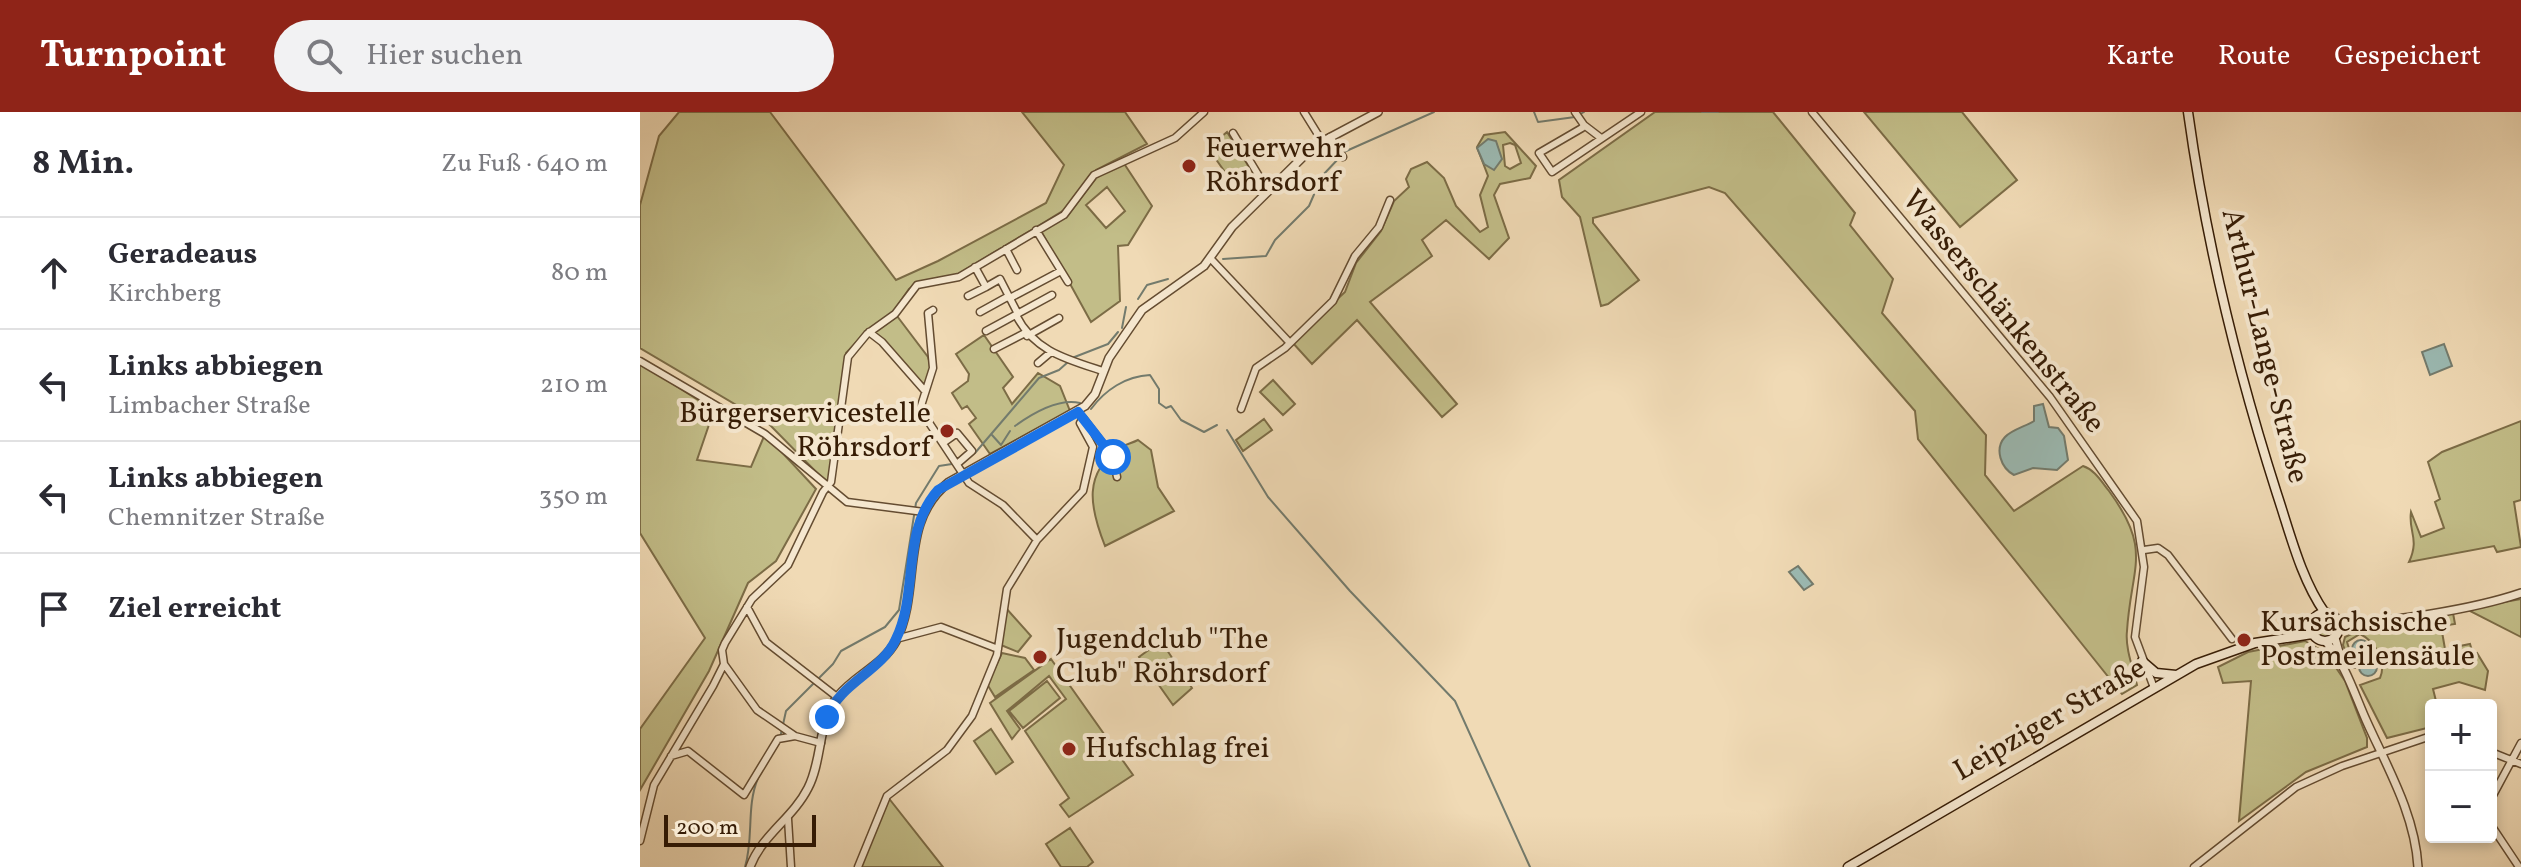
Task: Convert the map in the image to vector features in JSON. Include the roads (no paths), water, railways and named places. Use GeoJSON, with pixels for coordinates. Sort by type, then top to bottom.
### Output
{"type":"FeatureCollection","features":[{"type":"Feature","properties":{"kind":"main road","name":"Arthur-Lange-Straße"},"geometry":{"type":"LineString","coordinates":[[2188,112],[2205,214],[2234,343],[2265,457],[2321,615]]}},
{"type":"Feature","properties":{"kind":"main road"},"geometry":{"type":"LineString","coordinates":[[2321,615],[2334,633],[2312,630],[2321,615]]}},
{"type":"Feature","properties":{"kind":"main road","name":"Leipziger Straße"},"geometry":{"type":"LineString","coordinates":[[1848,867],[2177,675],[2230,651],[2312,630]]}},
{"type":"Feature","properties":{"kind":"main road"},"geometry":{"type":"LineString","coordinates":[[2142,661],[2156,673],[2177,675]]}},
{"type":"Feature","properties":{"kind":"street"},"geometry":{"type":"LineString","coordinates":[[821,743],[781,733],[757,710],[724,664],[722,650],[747,607],[788,565],[834,476],[848,357],[869,332],[891,319],[917,285],[959,277],[1006,249],[1072,208],[1083,186],[1094,175],[1175,138],[1204,112]]}},
{"type":"Feature","properties":{"kind":"street"},"geometry":{"type":"LineString","coordinates":[[1304,112],[1342,155]]}},
{"type":"Feature","properties":{"kind":"street"},"geometry":{"type":"LineString","coordinates":[[858,867],[887,796],[947,750],[972,716],[998,649],[1007,589],[1037,540],[1086,484],[1093,447],[1080,423],[1081,415],[1095,394],[1103,371],[1142,310],[1211,259],[1232,227],[1326,139],[1378,112]]}},
{"type":"Feature","properties":{"kind":"street"},"geometry":{"type":"LineString","coordinates":[[1584,125],[1539,153],[1552,172],[1595,146],[1601,138],[1641,112]]}},
{"type":"Feature","properties":{"kind":"street","name":"Wasserschänkenstraße"},"geometry":{"type":"LineString","coordinates":[[1812,112],[2050,397],[2137,521],[2144,550],[2135,637],[2154,688]]}},
{"type":"Feature","properties":{"kind":"street"},"geometry":{"type":"LineString","coordinates":[[1576,114],[1601,138]]}},
{"type":"Feature","properties":{"kind":"street"},"geometry":{"type":"LineString","coordinates":[[1233,133],[1268,191]]}},
{"type":"Feature","properties":{"kind":"street"},"geometry":{"type":"LineString","coordinates":[[1241,409],[1256,368],[1290,343],[1333,301],[1355,256],[1379,227],[1390,200]]}},
{"type":"Feature","properties":{"kind":"street"},"geometry":{"type":"LineString","coordinates":[[1036,230],[1059,272],[1068,282]]}},
{"type":"Feature","properties":{"kind":"street"},"geometry":{"type":"LineString","coordinates":[[1006,249],[1017,270]]}},
{"type":"Feature","properties":{"kind":"street"},"geometry":{"type":"LineString","coordinates":[[1211,259],[1290,343]]}},
{"type":"Feature","properties":{"kind":"street"},"geometry":{"type":"LineString","coordinates":[[975,267],[986,287]]}},
{"type":"Feature","properties":{"kind":"street"},"geometry":{"type":"LineString","coordinates":[[980,312],[1059,272]]}},
{"type":"Feature","properties":{"kind":"street"},"geometry":{"type":"LineString","coordinates":[[968,296],[1000,279],[1026,334],[1051,352],[1103,371]]}},
{"type":"Feature","properties":{"kind":"street"},"geometry":{"type":"LineString","coordinates":[[986,331],[1052,295]]}},
{"type":"Feature","properties":{"kind":"street"},"geometry":{"type":"LineString","coordinates":[[933,310],[928,313],[933,368],[920,409],[969,483],[1003,505],[1037,540]]}},
{"type":"Feature","properties":{"kind":"street"},"geometry":{"type":"LineString","coordinates":[[994,349],[1059,318]]}},
{"type":"Feature","properties":{"kind":"street"},"geometry":{"type":"LineString","coordinates":[[869,332],[882,342],[925,391]]}},
{"type":"Feature","properties":{"kind":"street"},"geometry":{"type":"LineString","coordinates":[[1038,363],[1051,352]]}},
{"type":"Feature","properties":{"kind":"street"},"geometry":{"type":"LineString","coordinates":[[640,361],[765,434],[827,487],[855,504],[919,511]]}},
{"type":"Feature","properties":{"kind":"street"},"geometry":{"type":"LineString","coordinates":[[1081,415],[1113,457],[1117,477]]}},
{"type":"Feature","properties":{"kind":"street"},"geometry":{"type":"LineString","coordinates":[[750,867],[762,845],[788,819],[814,775],[824,725],[837,697],[880,660],[896,639],[904,616],[919,511],[938,490],[963,474],[1081,415]]}},
{"type":"Feature","properties":{"kind":"street"},"geometry":{"type":"LineString","coordinates":[[943,443],[957,433],[972,451],[957,464]]}},
{"type":"Feature","properties":{"kind":"street"},"geometry":{"type":"LineString","coordinates":[[1113,457],[1126,458]]}},
{"type":"Feature","properties":{"kind":"street"},"geometry":{"type":"LineString","coordinates":[[2144,550],[2158,548],[2168,555],[2229,630],[2232,639]]}},
{"type":"Feature","properties":{"kind":"street"},"geometry":{"type":"LineString","coordinates":[[2418,867],[2412,823],[2342,666],[2334,633],[2367,621],[2521,593]]}},
{"type":"Feature","properties":{"kind":"street"},"geometry":{"type":"LineString","coordinates":[[747,607],[766,642],[837,697]]}},
{"type":"Feature","properties":{"kind":"street"},"geometry":{"type":"LineString","coordinates":[[896,639],[941,627],[998,649]]}},
{"type":"Feature","properties":{"kind":"street"},"geometry":{"type":"LineString","coordinates":[[640,841],[651,792],[724,664]]}},
{"type":"Feature","properties":{"kind":"street"},"geometry":{"type":"LineString","coordinates":[[683,736],[688,751],[744,795],[781,733]]}},
{"type":"Feature","properties":{"kind":"street"},"geometry":{"type":"LineString","coordinates":[[2194,867],[2296,787],[2381,752],[2425,738]]}},
{"type":"Feature","properties":{"kind":"street"},"geometry":{"type":"LineString","coordinates":[[2497,788],[2521,743]]}},
{"type":"Feature","properties":{"kind":"street"},"geometry":{"type":"LineString","coordinates":[[671,756],[688,751]]}},
{"type":"Feature","properties":{"kind":"street"},"geometry":{"type":"LineString","coordinates":[[2497,755],[2521,764]]}},
{"type":"Feature","properties":{"kind":"street"},"geometry":{"type":"LineString","coordinates":[[788,819],[791,867]]}},
{"type":"Feature","properties":{"kind":"street"},"geometry":{"type":"LineString","coordinates":[[2497,834],[2519,867]]}},
{"type":"Feature","properties":{"kind":"water"},"geometry":{"type":"Polygon","coordinates":[[[1488,139],[1496,141],[1502,159],[1494,170],[1484,164],[1477,148],[1488,139]]]}},
{"type":"Feature","properties":{"kind":"water"},"geometry":{"type":"Polygon","coordinates":[[[2444,344],[2452,366],[2430,375],[2422,352],[2444,344]]]}},
{"type":"Feature","properties":{"kind":"water"},"geometry":{"type":"Polygon","coordinates":[[[2043,404],[2049,427],[2058,428],[2064,436],[2068,460],[2057,470],[2033,468],[2014,475],[2000,458],[2002,442],[2011,432],[2034,421],[2034,406],[2043,404]]]}},
{"type":"Feature","properties":{"kind":"water"},"geometry":{"type":"Polygon","coordinates":[[[1798,566],[1813,584],[1804,590],[1789,572],[1798,566]]]}},
{"type":"Feature","properties":{"kind":"water"},"geometry":{"type":"Polygon","coordinates":[[[2361,640],[2370,649],[2361,658],[2352,649],[2361,640]]]}},
{"type":"Feature","properties":{"kind":"water"},"geometry":{"type":"Polygon","coordinates":[[[2368,658],[2377,667],[2368,676],[2359,667],[2368,658]]]}},
{"type":"Feature","properties":{"kind":"waterway"},"geometry":{"type":"LineString","coordinates":[[1344,152],[1434,112]]}},
{"type":"Feature","properties":{"kind":"waterway"},"geometry":{"type":"LineString","coordinates":[[1534,112],[1538,122],[1575,117],[1584,112]]}},
{"type":"Feature","properties":{"kind":"waterway"},"geometry":{"type":"LineString","coordinates":[[1702,112],[1718,112]]}},
{"type":"Feature","properties":{"kind":"waterway"},"geometry":{"type":"LineString","coordinates":[[1223,259],[1266,256],[1275,240],[1309,206],[1322,176],[1340,157]]}},
{"type":"Feature","properties":{"kind":"waterway"},"geometry":{"type":"LineString","coordinates":[[1138,299],[1147,285],[1168,279]]}},
{"type":"Feature","properties":{"kind":"waterway"},"geometry":{"type":"LineString","coordinates":[[1122,328],[1126,307]]}},
{"type":"Feature","properties":{"kind":"waterway"},"geometry":{"type":"LineString","coordinates":[[1072,358],[1108,344],[1118,332]]}},
{"type":"Feature","properties":{"kind":"waterway"},"geometry":{"type":"LineString","coordinates":[[975,453],[1039,378],[1059,370],[1068,362]]}},
{"type":"Feature","properties":{"kind":"waterway"},"geometry":{"type":"LineString","coordinates":[[1091,409],[1117,385],[1150,375],[1159,389],[1159,403],[1166,408],[1171,406],[1181,420],[1204,432],[1217,425]]}},
{"type":"Feature","properties":{"kind":"waterway"},"geometry":{"type":"LineString","coordinates":[[1015,426],[1055,405],[1080,403]]}},
{"type":"Feature","properties":{"kind":"waterway"},"geometry":{"type":"LineString","coordinates":[[1227,430],[1268,497],[1350,591],[1455,701],[1530,867]]}},
{"type":"Feature","properties":{"kind":"waterway"},"geometry":{"type":"LineString","coordinates":[[992,435],[1001,445],[1010,431]]}},
{"type":"Feature","properties":{"kind":"waterway"},"geometry":{"type":"LineString","coordinates":[[780,738],[786,711],[833,664],[841,651],[885,627],[899,610],[916,503],[939,466],[952,464]]}},
{"type":"Feature","properties":{"kind":"waterway"},"geometry":{"type":"LineString","coordinates":[[745,867],[752,800],[758,778]]}},
{"type":"Feature","properties":{"kind":"place","name":"Feuerwehr Röhrsdorf"},"geometry":{"type":"Point","coordinates":[1189,166]}},
{"type":"Feature","properties":{"kind":"place","name":"Bürgerservicestelle Röhrsdorf"},"geometry":{"type":"Point","coordinates":[947,431]}},
{"type":"Feature","properties":{"kind":"place","name":"Kursächsische Postmeilensäule"},"geometry":{"type":"Point","coordinates":[2244,640]}},
{"type":"Feature","properties":{"kind":"place","name":"Jugendclub \"The Club\" Röhrsdorf"},"geometry":{"type":"Point","coordinates":[1040,657]}},
{"type":"Feature","properties":{"kind":"place","name":"Hufschlag frei"},"geometry":{"type":"Point","coordinates":[1069,749]}}]}
